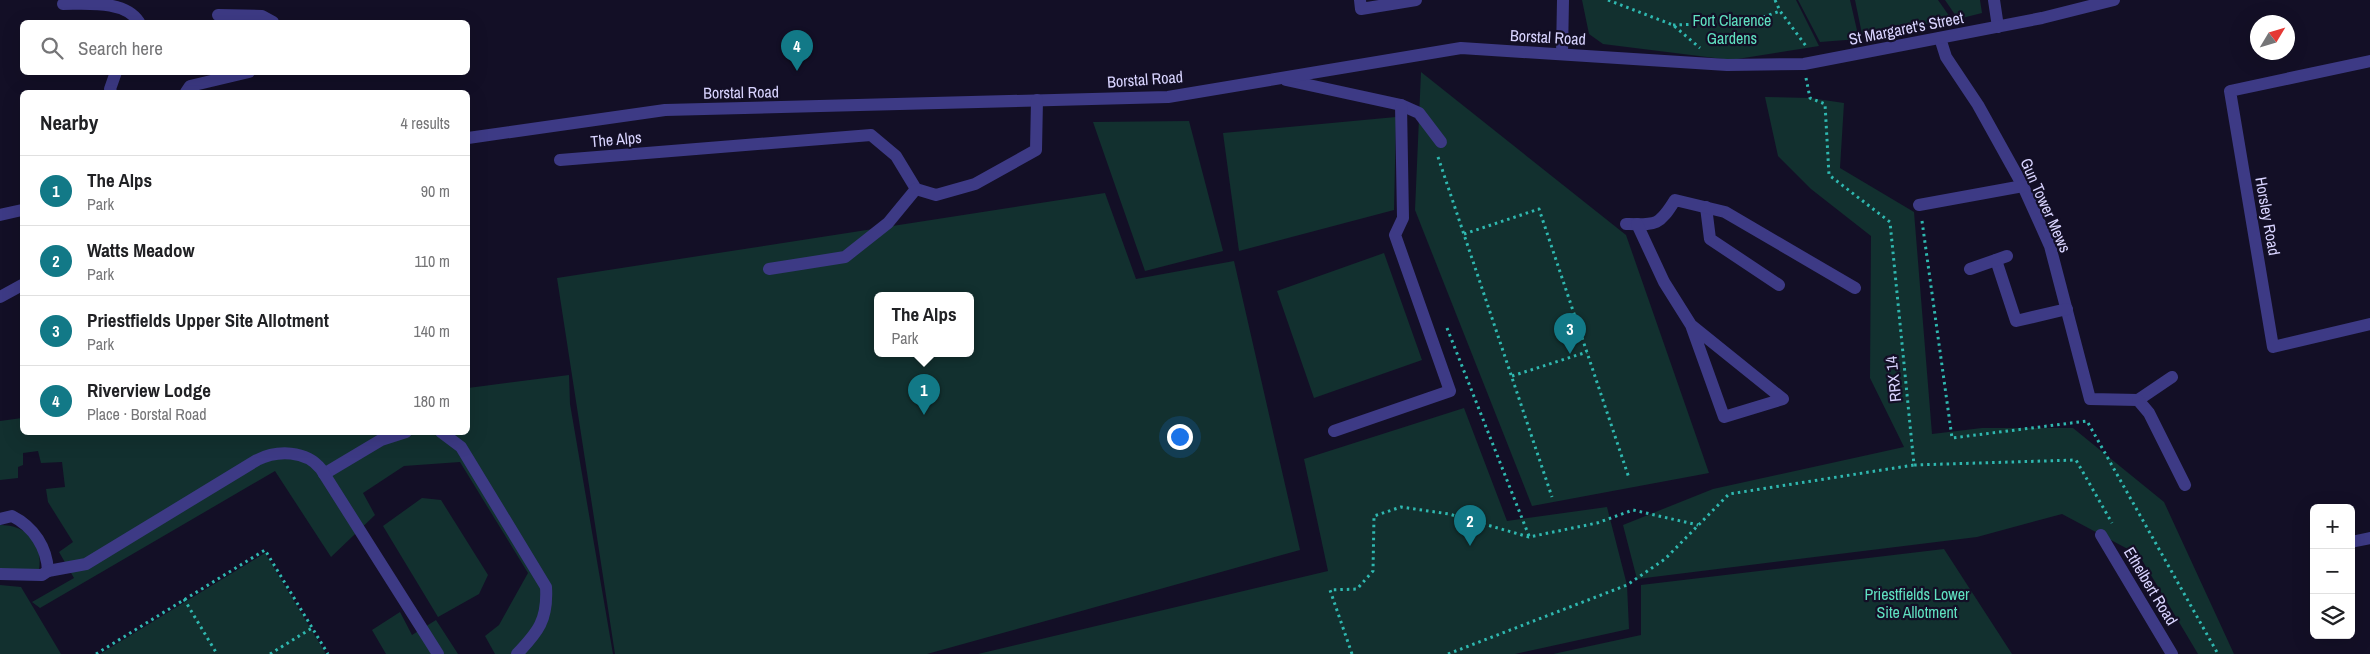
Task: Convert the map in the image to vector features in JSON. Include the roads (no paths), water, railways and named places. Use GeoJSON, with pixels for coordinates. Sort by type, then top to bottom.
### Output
{"type":"FeatureCollection","features":[{"type":"Feature","properties":{"kind":"street"},"geometry":{"type":"LineString","coordinates":[[1360,0],[1362,9],[1416,0]]}},
{"type":"Feature","properties":{"kind":"street"},"geometry":{"type":"LineString","coordinates":[[1562,54],[1563,0]]}},
{"type":"Feature","properties":{"kind":"street"},"geometry":{"type":"LineString","coordinates":[[1994,0],[1998,27]]}},
{"type":"Feature","properties":{"kind":"street","name":"St Margaret's Street"},"geometry":{"type":"LineString","coordinates":[[1822,61],[1998,27],[2114,0]]}},
{"type":"Feature","properties":{"kind":"street"},"geometry":{"type":"LineString","coordinates":[[63,4],[117,5],[134,14],[138,20]]}},
{"type":"Feature","properties":{"kind":"street"},"geometry":{"type":"LineString","coordinates":[[218,15],[262,16],[269,20]]}},
{"type":"Feature","properties":{"kind":"street","name":"Gun Tower Mews"},"geometry":{"type":"LineString","coordinates":[[1940,38],[1946,58],[1978,105],[2024,186],[2050,246],[2090,399],[2138,400]]}},
{"type":"Feature","properties":{"kind":"street","name":"Borstal Road"},"geometry":{"type":"LineString","coordinates":[[470,138],[665,110],[1168,97],[1461,48],[1727,65],[1804,64],[1822,61]]}},
{"type":"Feature","properties":{"kind":"street","name":"Horsley Road"},"geometry":{"type":"LineString","coordinates":[[2370,61],[2230,91],[2273,347],[2370,324]]}},
{"type":"Feature","properties":{"kind":"street"},"geometry":{"type":"LineString","coordinates":[[111,90],[115,75]]}},
{"type":"Feature","properties":{"kind":"street"},"geometry":{"type":"LineString","coordinates":[[187,90],[190,86],[236,75]]}},
{"type":"Feature","properties":{"kind":"street"},"geometry":{"type":"LineString","coordinates":[[1279,78],[1401,105],[1419,114],[1440,142]]}},
{"type":"Feature","properties":{"kind":"street"},"geometry":{"type":"LineString","coordinates":[[769,269],[845,257],[888,223],[916,189],[936,195],[975,184],[1036,150],[1037,100]]}},
{"type":"Feature","properties":{"kind":"street"},"geometry":{"type":"LineString","coordinates":[[1334,431],[1450,391],[1395,235],[1403,218],[1401,105]]}},
{"type":"Feature","properties":{"kind":"street","name":"The Alps"},"geometry":{"type":"LineString","coordinates":[[560,160],[871,135],[896,156],[916,189]]}},
{"type":"Feature","properties":{"kind":"street"},"geometry":{"type":"LineString","coordinates":[[1919,205],[2024,186]]}},
{"type":"Feature","properties":{"kind":"street"},"geometry":{"type":"LineString","coordinates":[[1691,325],[1783,399],[1724,417],[1691,325],[1631,224],[1654,224],[1665,216],[1676,200],[1725,212],[1856,288]]}},
{"type":"Feature","properties":{"kind":"street"},"geometry":{"type":"LineString","coordinates":[[1706,207],[1710,239],[1779,285]]}},
{"type":"Feature","properties":{"kind":"street"},"geometry":{"type":"LineString","coordinates":[[0,215],[20,210]]}},
{"type":"Feature","properties":{"kind":"street"},"geometry":{"type":"LineString","coordinates":[[1970,270],[2002,258],[2016,321],[2067,309]]}},
{"type":"Feature","properties":{"kind":"street"},"geometry":{"type":"LineString","coordinates":[[0,297],[20,286]]}},
{"type":"Feature","properties":{"kind":"street"},"geometry":{"type":"LineString","coordinates":[[2172,377],[2138,400],[2149,413],[2185,485]]}},
{"type":"Feature","properties":{"kind":"street"},"geometry":{"type":"LineString","coordinates":[[324,474],[381,440],[397,435]]}},
{"type":"Feature","properties":{"kind":"street"},"geometry":{"type":"LineString","coordinates":[[445,435],[461,447],[546,587],[547,602],[544,621],[517,654]]}},
{"type":"Feature","properties":{"kind":"street"},"geometry":{"type":"LineString","coordinates":[[0,574],[42,575],[48,571],[86,564],[250,464],[272,454],[288,453],[307,459],[318,466],[324,474],[438,654]]}},
{"type":"Feature","properties":{"kind":"street"},"geometry":{"type":"LineString","coordinates":[[0,519],[12,516],[26,523],[48,557],[48,571]]}},
{"type":"Feature","properties":{"kind":"street","name":"Ethelbert Road"},"geometry":{"type":"LineString","coordinates":[[2101,535],[2172,654]]}},
{"type":"Feature","properties":{"kind":"street"},"geometry":{"type":"LineString","coordinates":[[2355,541],[2370,538]]}},
{"type":"Feature","properties":{"kind":"place","name":"Riverview Lodge"},"geometry":{"type":"Point","coordinates":[797,71]}},
{"type":"Feature","properties":{"kind":"place","name":"Priestfields Upper Site Allotment"},"geometry":{"type":"Point","coordinates":[1570,354]}},
{"type":"Feature","properties":{"kind":"place","name":"The Alps"},"geometry":{"type":"Point","coordinates":[924,415]}},
{"type":"Feature","properties":{"kind":"place","name":"Watts Meadow"},"geometry":{"type":"Point","coordinates":[1470,546]}},
{"type":"Feature","properties":{"kind":"park label","name":"Fort Clarence Gardens"},"geometry":{"type":"Point","coordinates":[1732,29]}},
{"type":"Feature","properties":{"kind":"park label","name":"Priestfields Lower Site Allotment"},"geometry":{"type":"Point","coordinates":[1917,603]}}]}
